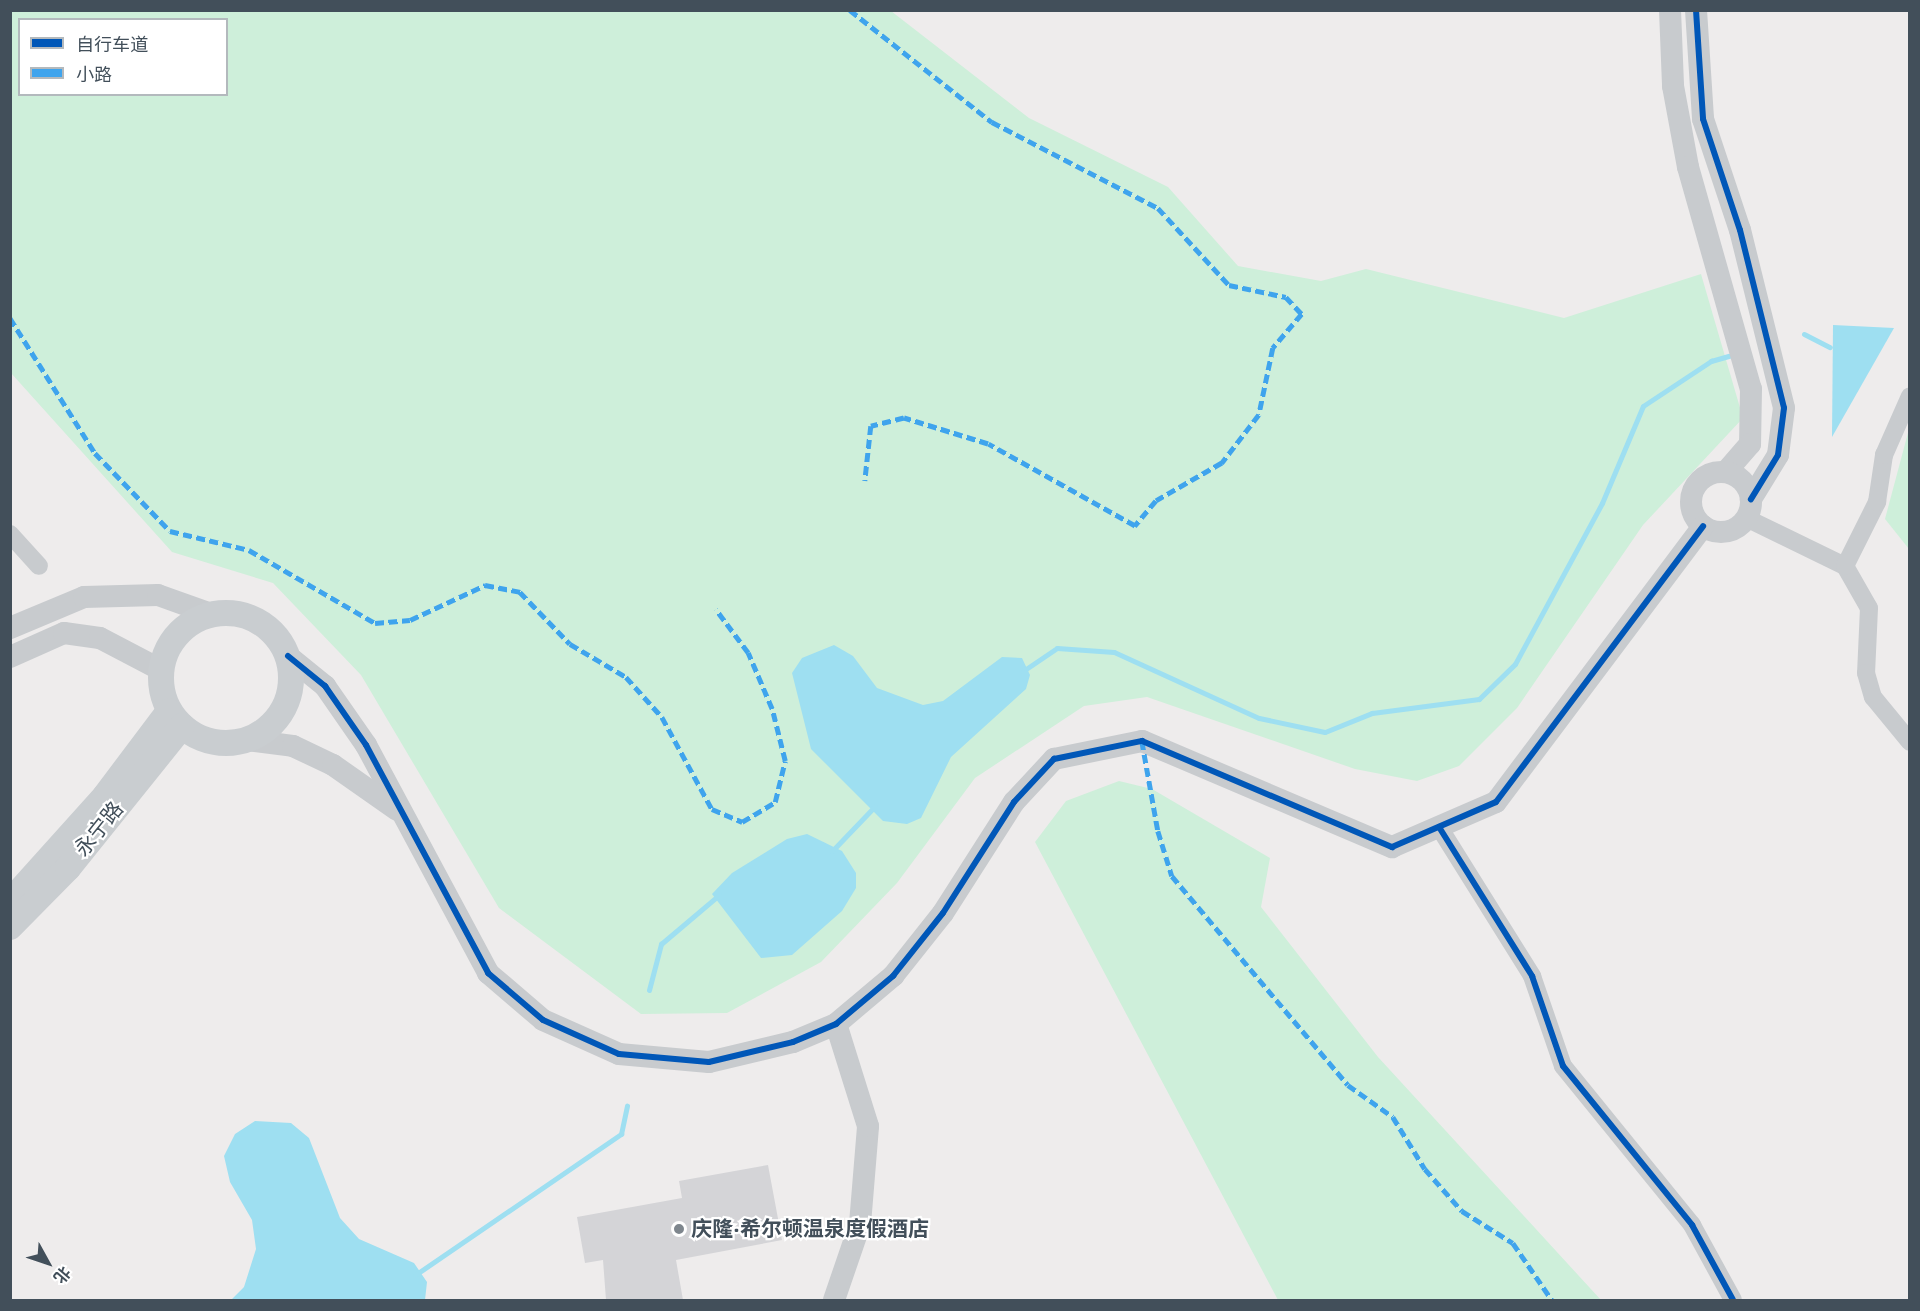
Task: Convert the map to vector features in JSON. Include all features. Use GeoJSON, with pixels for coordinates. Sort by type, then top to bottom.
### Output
{"type":"FeatureCollection","features":[{"type":"Feature","properties":{"kind":"main road"},"geometry":{"type":"LineString","coordinates":[[211,614],[249,616],[265,625],[288,656],[289,696],[279,715],[247,740],[212,742],[175,718],[161,670],[177,634],[211,614]]}},
{"type":"Feature","properties":{"kind":"main road","name":"永宁路"},"geometry":{"type":"LineString","coordinates":[[10,902],[175,718]]}},
{"type":"Feature","properties":{"kind":"main road","name":"永宁路"},"geometry":{"type":"LineString","coordinates":[[10,927],[68,868],[175,718]]}},
{"type":"Feature","properties":{"kind":"street"},"geometry":{"type":"LineString","coordinates":[[1670,10],[1673,86],[1688,167],[1751,389],[1750,444],[1726,472],[1707,476],[1694,490],[1692,510],[1703,526],[1721,532],[1748,509],[1778,455],[1784,408],[1740,230],[1703,119],[1696,10]]}},
{"type":"Feature","properties":{"kind":"street"},"geometry":{"type":"LineString","coordinates":[[1845,566],[1877,502],[1884,455],[1910,396]]}},
{"type":"Feature","properties":{"kind":"street"},"geometry":{"type":"LineString","coordinates":[[1726,472],[1743,482],[1748,509],[1845,566],[1869,609],[1866,673],[1873,697],[1910,742]]}},
{"type":"Feature","properties":{"kind":"street"},"geometry":{"type":"LineString","coordinates":[[288,656],[325,686],[366,745],[398,811],[488,974],[543,1020],[619,1054],[709,1062],[793,1042],[837,1024],[893,976],[943,913],[1014,802],[1054,759],[1142,741],[1392,847],[1496,802],[1703,526]]}},
{"type":"Feature","properties":{"kind":"street"},"geometry":{"type":"LineString","coordinates":[[10,534],[39,566]]}},
{"type":"Feature","properties":{"kind":"street"},"geometry":{"type":"LineString","coordinates":[[10,628],[84,597],[158,595],[211,614]]}},
{"type":"Feature","properties":{"kind":"street"},"geometry":{"type":"LineString","coordinates":[[10,657],[64,633],[100,638],[161,670]]}},
{"type":"Feature","properties":{"kind":"street"},"geometry":{"type":"LineString","coordinates":[[247,740],[293,746],[333,765],[398,811]]}},
{"type":"Feature","properties":{"kind":"street"},"geometry":{"type":"LineString","coordinates":[[1439,827],[1532,976],[1563,1066],[1692,1225],[1733,1300]]}},
{"type":"Feature","properties":{"kind":"street"},"geometry":{"type":"LineString","coordinates":[[834,1300],[860,1224],[868,1126],[837,1024]]}},
{"type":"Feature","properties":{"kind":"green space"},"geometry":{"type":"Polygon","coordinates":[[[10,11],[891,11],[1029,118],[1168,187],[1238,266],[1321,281],[1366,269],[1564,318],[1701,274],[1743,418],[1643,525],[1517,708],[1459,766],[1417,781],[1355,769],[1147,697],[1084,706],[975,778],[897,883],[821,962],[727,1013],[641,1014],[499,908],[361,675],[273,583],[172,552],[11,373],[10,11]]]}},
{"type":"Feature","properties":{"kind":"green space"},"geometry":{"type":"Polygon","coordinates":[[[1909,429],[1910,549],[1885,519],[1909,429]]]}},
{"type":"Feature","properties":{"kind":"green space"},"geometry":{"type":"Polygon","coordinates":[[[1119,781],[1152,789],[1270,858],[1261,907],[1378,1057],[1601,1300],[1278,1300],[1035,842],[1066,801],[1119,781]]]}},
{"type":"Feature","properties":{"kind":"water"},"geometry":{"type":"Polygon","coordinates":[[[1833,325],[1894,328],[1832,437],[1833,325]]]}},
{"type":"Feature","properties":{"kind":"water"},"geometry":{"type":"Polygon","coordinates":[[[834,645],[853,656],[877,688],[923,705],[943,701],[1002,657],[1022,658],[1030,675],[1026,689],[951,757],[921,818],[907,824],[883,821],[811,749],[792,673],[802,658],[834,645]]]}},
{"type":"Feature","properties":{"kind":"water"},"geometry":{"type":"Polygon","coordinates":[[[807,834],[842,851],[856,873],[856,888],[842,911],[792,955],[761,958],[712,894],[732,873],[787,839],[807,834]]]}},
{"type":"Feature","properties":{"kind":"water"},"geometry":{"type":"Polygon","coordinates":[[[255,1121],[291,1123],[309,1138],[340,1218],[359,1239],[414,1263],[427,1282],[425,1300],[231,1300],[244,1287],[256,1249],[252,1220],[230,1182],[224,1156],[235,1134],[255,1121]]]}},
{"type":"Feature","properties":{"kind":"building","name":"庆隆·希尔顿温泉度假酒店"},"geometry":{"type":"Polygon","coordinates":[[[768,1165],[782,1240],[676,1260],[683,1300],[606,1300],[603,1260],[585,1263],[577,1217],[682,1198],[679,1181],[768,1165]]]}},
{"type":"Feature","properties":{"kind":"waterway"},"geometry":{"type":"LineString","coordinates":[[1804,334],[1830,347]]}},
{"type":"Feature","properties":{"kind":"waterway"},"geometry":{"type":"LineString","coordinates":[[1023,671],[1057,648],[1114,652],[1259,718],[1325,732],[1372,713],[1479,699],[1515,664],[1602,503],[1643,406],[1711,361],[1729,356]]}},
{"type":"Feature","properties":{"kind":"waterway"},"geometry":{"type":"LineString","coordinates":[[832,851],[875,806]]}},
{"type":"Feature","properties":{"kind":"waterway"},"geometry":{"type":"LineString","coordinates":[[649,990],[661,944],[719,895]]}},
{"type":"Feature","properties":{"kind":"waterway"},"geometry":{"type":"LineString","coordinates":[[415,1275],[621,1134],[627,1106]]}},
{"type":"Feature","properties":{"kind":"marked path"},"geometry":{"type":"LineString","coordinates":[[850,10],[992,122],[1158,208],[1229,285],[1286,297],[1302,314],[1273,348],[1259,415],[1222,463],[1156,501],[1135,526],[988,444],[904,418],[871,426],[865,481]]}},
{"type":"Feature","properties":{"kind":"marked path"},"geometry":{"type":"LineString","coordinates":[[10,318],[95,453],[170,531],[249,550],[375,623],[410,620],[485,585],[520,592],[570,644],[626,677],[662,717],[712,809],[742,822],[775,802],[785,761],[772,709],[748,653],[716,610]]}},
{"type":"Feature","properties":{"kind":"marked path"},"geometry":{"type":"LineString","coordinates":[[1142,741],[1158,831],[1172,876],[1348,1085],[1393,1117],[1425,1169],[1462,1211],[1513,1243],[1552,1300]]}},
{"type":"Feature","properties":{"kind":"cycle path"},"geometry":{"type":"LineString","coordinates":[[1696,10],[1703,119],[1740,230],[1784,408],[1778,455],[1751,499]]}},
{"type":"Feature","properties":{"kind":"cycle path"},"geometry":{"type":"LineString","coordinates":[[288,656],[325,686],[366,745],[488,973],[543,1020],[619,1054],[709,1062],[793,1042],[836,1024],[893,976],[943,913],[1014,802],[1054,759],[1142,741],[1392,847],[1496,802],[1703,526]]}},
{"type":"Feature","properties":{"kind":"cycle path"},"geometry":{"type":"LineString","coordinates":[[1439,827],[1532,976],[1563,1066],[1692,1225],[1733,1300]]}},
{"type":"Feature","properties":{"kind":"place","name":"庆隆·希尔顿温泉度假酒店"},"geometry":{"type":"Point","coordinates":[679,1229]}}]}
